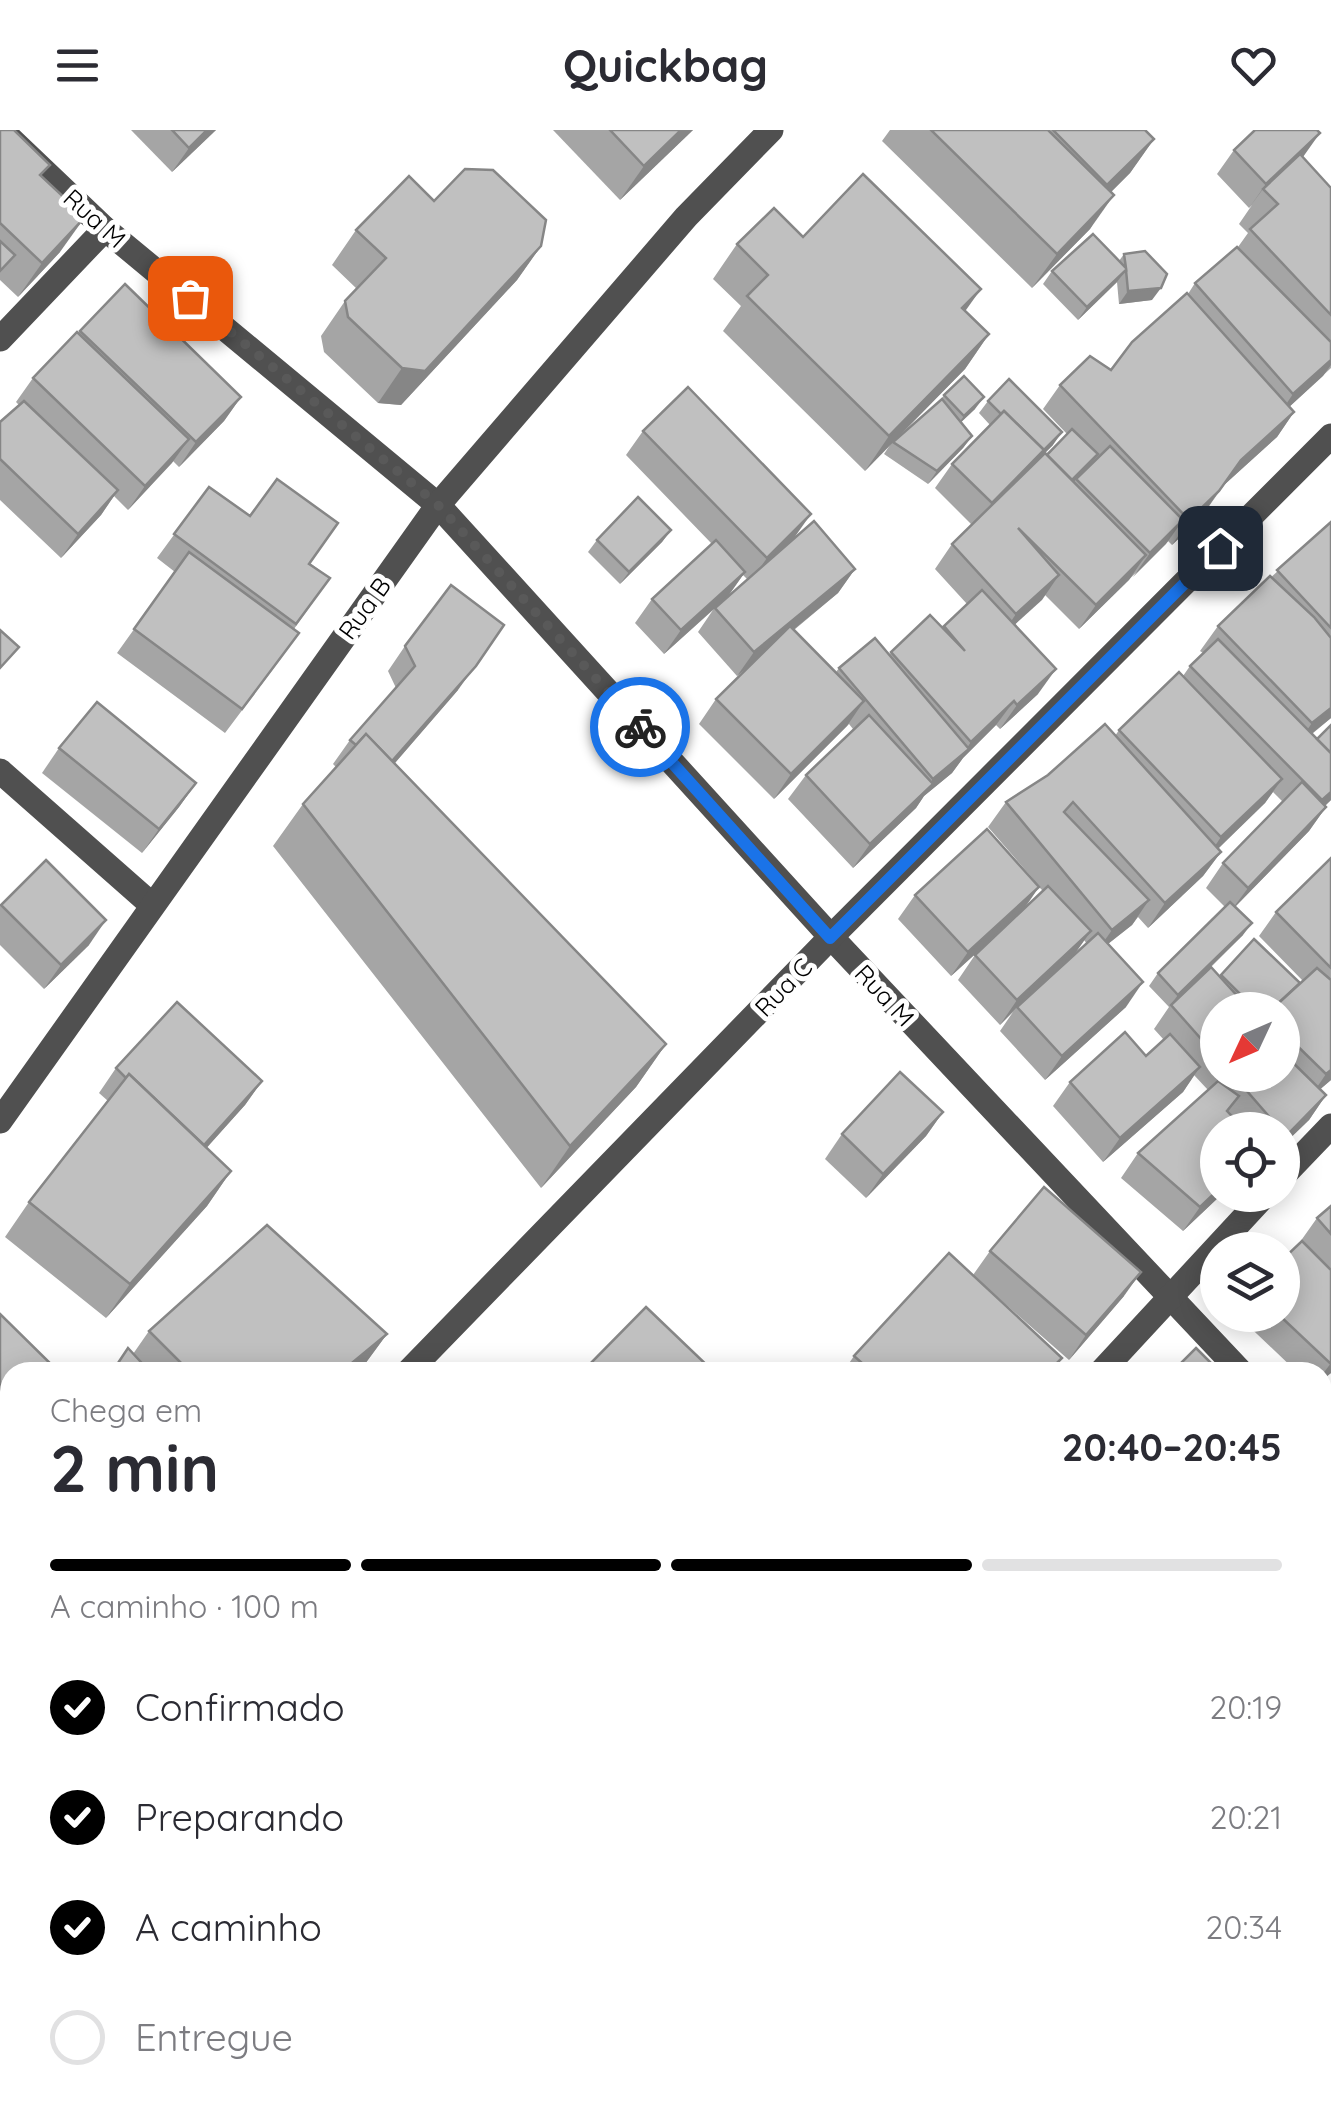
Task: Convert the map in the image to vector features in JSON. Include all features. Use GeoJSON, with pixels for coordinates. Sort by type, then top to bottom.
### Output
{"type":"FeatureCollection","features":[{"type":"Feature","properties":{"kind":"street","name":"Rua M"},"geometry":{"type":"LineString","coordinates":[[1,130],[105,229],[438,505],[830,938],[1232,1362]]}},
{"type":"Feature","properties":{"kind":"street","name":"Rua B"},"geometry":{"type":"LineString","coordinates":[[0,1121],[438,505],[686,217],[772,130]]}},
{"type":"Feature","properties":{"kind":"street"},"geometry":{"type":"LineString","coordinates":[[0,338],[105,229]]}},
{"type":"Feature","properties":{"kind":"street","name":"Rua C"},"geometry":{"type":"LineString","coordinates":[[418,1362],[830,938],[1331,436]]}},
{"type":"Feature","properties":{"kind":"street"},"geometry":{"type":"LineString","coordinates":[[0,771],[152,906]]}},
{"type":"Feature","properties":{"kind":"street"},"geometry":{"type":"LineString","coordinates":[[1300,1158],[1331,1126]]}},
{"type":"Feature","properties":{"kind":"street"},"geometry":{"type":"LineString","coordinates":[[1110,1362],[1249,1212]]}},
{"type":"Feature","properties":{"kind":"building"},"geometry":{"type":"Polygon","coordinates":[[[0,130],[14,130],[50,165],[40,175],[85,217],[42,263],[0,223],[0,130]]]}},
{"type":"Feature","properties":{"kind":"building"},"geometry":{"type":"Polygon","coordinates":[[[172,130],[207,130],[189,148],[172,130]]]}},
{"type":"Feature","properties":{"kind":"building"},"geometry":{"type":"Polygon","coordinates":[[[610,130],[681,130],[644,166],[610,130]]]}},
{"type":"Feature","properties":{"kind":"building"},"geometry":{"type":"Polygon","coordinates":[[[931,130],[1048,130],[1114,195],[1057,254],[931,130]]]}},
{"type":"Feature","properties":{"kind":"building"},"geometry":{"type":"Polygon","coordinates":[[[1053,130],[1145,130],[1154,139],[1107,185],[1053,130]]]}},
{"type":"Feature","properties":{"kind":"building"},"geometry":{"type":"Polygon","coordinates":[[[1255,130],[1320,133],[1266,184],[1234,150],[1255,130]]]}},
{"type":"Feature","properties":{"kind":"building"},"geometry":{"type":"Polygon","coordinates":[[[1300,154],[1331,188],[1331,315],[1250,229],[1278,204],[1263,189],[1300,154]]]}},
{"type":"Feature","properties":{"kind":"building"},"geometry":{"type":"Polygon","coordinates":[[[465,169],[493,170],[546,220],[541,246],[425,371],[402,368],[348,317],[345,301],[386,258],[356,230],[409,176],[434,201],[465,169]]]}},
{"type":"Feature","properties":{"kind":"building"},"geometry":{"type":"Polygon","coordinates":[[[863,174],[981,289],[962,308],[989,334],[889,436],[747,296],[768,275],[737,244],[774,208],[803,237],[863,174]]]}},
{"type":"Feature","properties":{"kind":"building"},"geometry":{"type":"Polygon","coordinates":[[[1093,234],[1126,268],[1124,254],[1145,251],[1167,274],[1161,288],[1128,291],[1126,270],[1087,307],[1052,271],[1093,234]]]}},
{"type":"Feature","properties":{"kind":"building"},"geometry":{"type":"Polygon","coordinates":[[[0,241],[15,255],[0,271],[0,241]]]}},
{"type":"Feature","properties":{"kind":"building"},"geometry":{"type":"Polygon","coordinates":[[[1237,247],[1331,342],[1331,360],[1293,394],[1195,283],[1237,247]]]}},
{"type":"Feature","properties":{"kind":"building"},"geometry":{"type":"Polygon","coordinates":[[[125,284],[241,397],[196,442],[80,331],[125,284]]]}},
{"type":"Feature","properties":{"kind":"building"},"geometry":{"type":"Polygon","coordinates":[[[1187,293],[1294,412],[1241,460],[1219,491],[1189,520],[1060,385],[1090,356],[1111,370],[1132,342],[1187,293]]]}},
{"type":"Feature","properties":{"kind":"building"},"geometry":{"type":"Polygon","coordinates":[[[77,332],[189,439],[145,486],[33,378],[77,332]]]}},
{"type":"Feature","properties":{"kind":"building"},"geometry":{"type":"Polygon","coordinates":[[[964,376],[984,397],[964,416],[944,395],[964,376]]]}},
{"type":"Feature","properties":{"kind":"building"},"geometry":{"type":"Polygon","coordinates":[[[1009,379],[1062,432],[1044,450],[1004,411],[1001,414],[988,401],[1009,379]]]}},
{"type":"Feature","properties":{"kind":"building"},"geometry":{"type":"Polygon","coordinates":[[[688,387],[811,514],[767,558],[643,431],[688,387]]]}},
{"type":"Feature","properties":{"kind":"building"},"geometry":{"type":"Polygon","coordinates":[[[942,399],[972,436],[937,471],[893,442],[942,399]]]}},
{"type":"Feature","properties":{"kind":"building"},"geometry":{"type":"Polygon","coordinates":[[[24,401],[118,490],[78,534],[0,459],[0,422],[24,401]]]}},
{"type":"Feature","properties":{"kind":"building"},"geometry":{"type":"Polygon","coordinates":[[[1004,411],[1044,450],[992,503],[952,464],[1004,411]]]}},
{"type":"Feature","properties":{"kind":"building"},"geometry":{"type":"Polygon","coordinates":[[[1072,429],[1098,454],[1072,480],[1047,455],[1072,429]]]}},
{"type":"Feature","properties":{"kind":"building"},"geometry":{"type":"Polygon","coordinates":[[[1110,446],[1183,520],[1150,553],[1076,479],[1110,446]]]}},
{"type":"Feature","properties":{"kind":"building"},"geometry":{"type":"Polygon","coordinates":[[[1045,453],[1146,555],[1096,605],[1018,528],[1059,575],[1016,614],[952,544],[1045,453]]]}},
{"type":"Feature","properties":{"kind":"building"},"geometry":{"type":"Polygon","coordinates":[[[277,479],[338,523],[309,564],[330,578],[296,624],[174,534],[209,487],[250,516],[277,479]]]}},
{"type":"Feature","properties":{"kind":"building"},"geometry":{"type":"Polygon","coordinates":[[[638,497],[671,530],[629,572],[597,540],[638,497]]]}},
{"type":"Feature","properties":{"kind":"building"},"geometry":{"type":"Polygon","coordinates":[[[814,521],[855,569],[754,652],[715,608],[814,521]]]}},
{"type":"Feature","properties":{"kind":"building"},"geometry":{"type":"Polygon","coordinates":[[[1331,522],[1331,628],[1277,570],[1331,522]]]}},
{"type":"Feature","properties":{"kind":"building"},"geometry":{"type":"Polygon","coordinates":[[[716,540],[745,572],[681,630],[652,599],[716,540]]]}},
{"type":"Feature","properties":{"kind":"building"},"geometry":{"type":"Polygon","coordinates":[[[189,552],[299,633],[242,709],[134,629],[189,552]]]}},
{"type":"Feature","properties":{"kind":"building"},"geometry":{"type":"Polygon","coordinates":[[[1270,576],[1331,638],[1331,708],[1312,723],[1218,626],[1270,576]]]}},
{"type":"Feature","properties":{"kind":"building"},"geometry":{"type":"Polygon","coordinates":[[[451,585],[504,625],[476,666],[392,761],[366,734],[356,745],[350,740],[415,666],[405,646],[451,585]]]}},
{"type":"Feature","properties":{"kind":"building"},"geometry":{"type":"Polygon","coordinates":[[[982,590],[1056,669],[1017,705],[1014,701],[971,742],[891,652],[930,615],[965,651],[944,626],[982,590]]]}},
{"type":"Feature","properties":{"kind":"building"},"geometry":{"type":"Polygon","coordinates":[[[790,626],[864,701],[791,774],[716,699],[790,626]]]}},
{"type":"Feature","properties":{"kind":"building"},"geometry":{"type":"Polygon","coordinates":[[[0,630],[19,647],[0,668],[0,630]]]}},
{"type":"Feature","properties":{"kind":"building"},"geometry":{"type":"Polygon","coordinates":[[[875,638],[969,749],[933,779],[839,668],[875,638]]]}},
{"type":"Feature","properties":{"kind":"building"},"geometry":{"type":"Polygon","coordinates":[[[1218,639],[1331,753],[1331,792],[1322,800],[1190,666],[1218,639]]]}},
{"type":"Feature","properties":{"kind":"building"},"geometry":{"type":"Polygon","coordinates":[[[1179,672],[1282,779],[1221,837],[1119,730],[1179,672]]]}},
{"type":"Feature","properties":{"kind":"building"},"geometry":{"type":"Polygon","coordinates":[[[97,702],[196,783],[159,829],[59,748],[97,702]]]}},
{"type":"Feature","properties":{"kind":"building"},"geometry":{"type":"Polygon","coordinates":[[[869,715],[933,784],[870,844],[806,775],[869,715]]]}},
{"type":"Feature","properties":{"kind":"building"},"geometry":{"type":"Polygon","coordinates":[[[1105,724],[1221,852],[1165,903],[1073,802],[1064,812],[1149,900],[1112,930],[1006,802],[1048,775],[1105,724]]]}},
{"type":"Feature","properties":{"kind":"building"},"geometry":{"type":"Polygon","coordinates":[[[1331,725],[1331,753],[1317,739],[1331,725]]]}},
{"type":"Feature","properties":{"kind":"building"},"geometry":{"type":"Polygon","coordinates":[[[366,734],[666,1044],[570,1146],[303,804],[366,734]]]}},
{"type":"Feature","properties":{"kind":"building"},"geometry":{"type":"Polygon","coordinates":[[[1302,782],[1326,807],[1248,888],[1223,863],[1302,782]]]}},
{"type":"Feature","properties":{"kind":"building"},"geometry":{"type":"Polygon","coordinates":[[[987,829],[1039,887],[968,952],[915,895],[987,829]]]}},
{"type":"Feature","properties":{"kind":"building"},"geometry":{"type":"Polygon","coordinates":[[[1331,858],[1331,968],[1276,912],[1331,858]]]}},
{"type":"Feature","properties":{"kind":"building"},"geometry":{"type":"Polygon","coordinates":[[[46,860],[106,920],[61,965],[1,905],[46,860]]]}},
{"type":"Feature","properties":{"kind":"building"},"geometry":{"type":"Polygon","coordinates":[[[1048,886],[1091,931],[1017,1000],[975,955],[1048,886]]]}},
{"type":"Feature","properties":{"kind":"building"},"geometry":{"type":"Polygon","coordinates":[[[1230,902],[1252,923],[1178,995],[1158,973],[1230,902]]]}},
{"type":"Feature","properties":{"kind":"building"},"geometry":{"type":"Polygon","coordinates":[[[1098,933],[1143,982],[1062,1056],[1017,1007],[1098,933]]]}},
{"type":"Feature","properties":{"kind":"building"},"geometry":{"type":"Polygon","coordinates":[[[1254,939],[1300,983],[1290,992],[1238,992],[1221,975],[1254,939]]]}},
{"type":"Feature","properties":{"kind":"building"},"geometry":{"type":"Polygon","coordinates":[[[1211,967],[1234,992],[1200,992],[1200,1038],[1171,1005],[1211,967]]]}},
{"type":"Feature","properties":{"kind":"building"},"geometry":{"type":"Polygon","coordinates":[[[1317,968],[1331,980],[1331,1070],[1326,1074],[1300,1049],[1300,992],[1291,992],[1317,968]]]}},
{"type":"Feature","properties":{"kind":"building"},"geometry":{"type":"Polygon","coordinates":[[[177,1002],[262,1081],[204,1145],[129,1074],[126,1078],[116,1068],[177,1002]]]}},
{"type":"Feature","properties":{"kind":"building"},"geometry":{"type":"Polygon","coordinates":[[[1125,1032],[1146,1056],[1170,1034],[1200,1067],[1120,1138],[1070,1082],[1125,1032]]]}},
{"type":"Feature","properties":{"kind":"building"},"geometry":{"type":"Polygon","coordinates":[[[1300,1070],[1326,1095],[1300,1122],[1300,1112],[1265,1112],[1248,1092],[1300,1092],[1300,1070]]]}},
{"type":"Feature","properties":{"kind":"building"},"geometry":{"type":"Polygon","coordinates":[[[900,1072],[943,1112],[883,1174],[842,1134],[900,1072]]]}},
{"type":"Feature","properties":{"kind":"building"},"geometry":{"type":"Polygon","coordinates":[[[129,1074],[231,1171],[130,1284],[29,1202],[129,1074]]]}},
{"type":"Feature","properties":{"kind":"building"},"geometry":{"type":"Polygon","coordinates":[[[1206,1092],[1233,1092],[1239,1096],[1228,1112],[1200,1112],[1200,1207],[1138,1153],[1206,1092]]]}},
{"type":"Feature","properties":{"kind":"building"},"geometry":{"type":"Polygon","coordinates":[[[1044,1187],[1141,1272],[1086,1335],[990,1251],[1044,1187]]]}},
{"type":"Feature","properties":{"kind":"building"},"geometry":{"type":"Polygon","coordinates":[[[1331,1206],[1331,1234],[1317,1218],[1331,1206]]]}},
{"type":"Feature","properties":{"kind":"building"},"geometry":{"type":"Polygon","coordinates":[[[267,1225],[387,1334],[353,1362],[180,1362],[149,1331],[267,1225]]]}},
{"type":"Feature","properties":{"kind":"building"},"geometry":{"type":"Polygon","coordinates":[[[1302,1241],[1331,1270],[1329,1362],[1297,1332],[1302,1241]]]}},
{"type":"Feature","properties":{"kind":"building"},"geometry":{"type":"Polygon","coordinates":[[[949,1253],[1062,1358],[1058,1362],[861,1362],[854,1356],[949,1253]]]}},
{"type":"Feature","properties":{"kind":"building"},"geometry":{"type":"Polygon","coordinates":[[[646,1307],[704,1362],[592,1362],[646,1307]]]}},
{"type":"Feature","properties":{"kind":"building"},"geometry":{"type":"Polygon","coordinates":[[[0,1314],[49,1362],[0,1362],[0,1314]]]}},
{"type":"Feature","properties":{"kind":"building"},"geometry":{"type":"Polygon","coordinates":[[[128,1348],[141,1362],[119,1362],[128,1348]]]}},
{"type":"Feature","properties":{"kind":"building"},"geometry":{"type":"Polygon","coordinates":[[[1196,1348],[1210,1362],[1182,1362],[1196,1348]]]}},
{"type":"Feature","properties":{"kind":"way so far"},"geometry":{"type":"LineString","coordinates":[[190,298],[438,505],[640,727]]}},
{"type":"Feature","properties":{"kind":"route"},"geometry":{"type":"LineString","coordinates":[[640,727],[830,938],[1220,548]]}}]}
